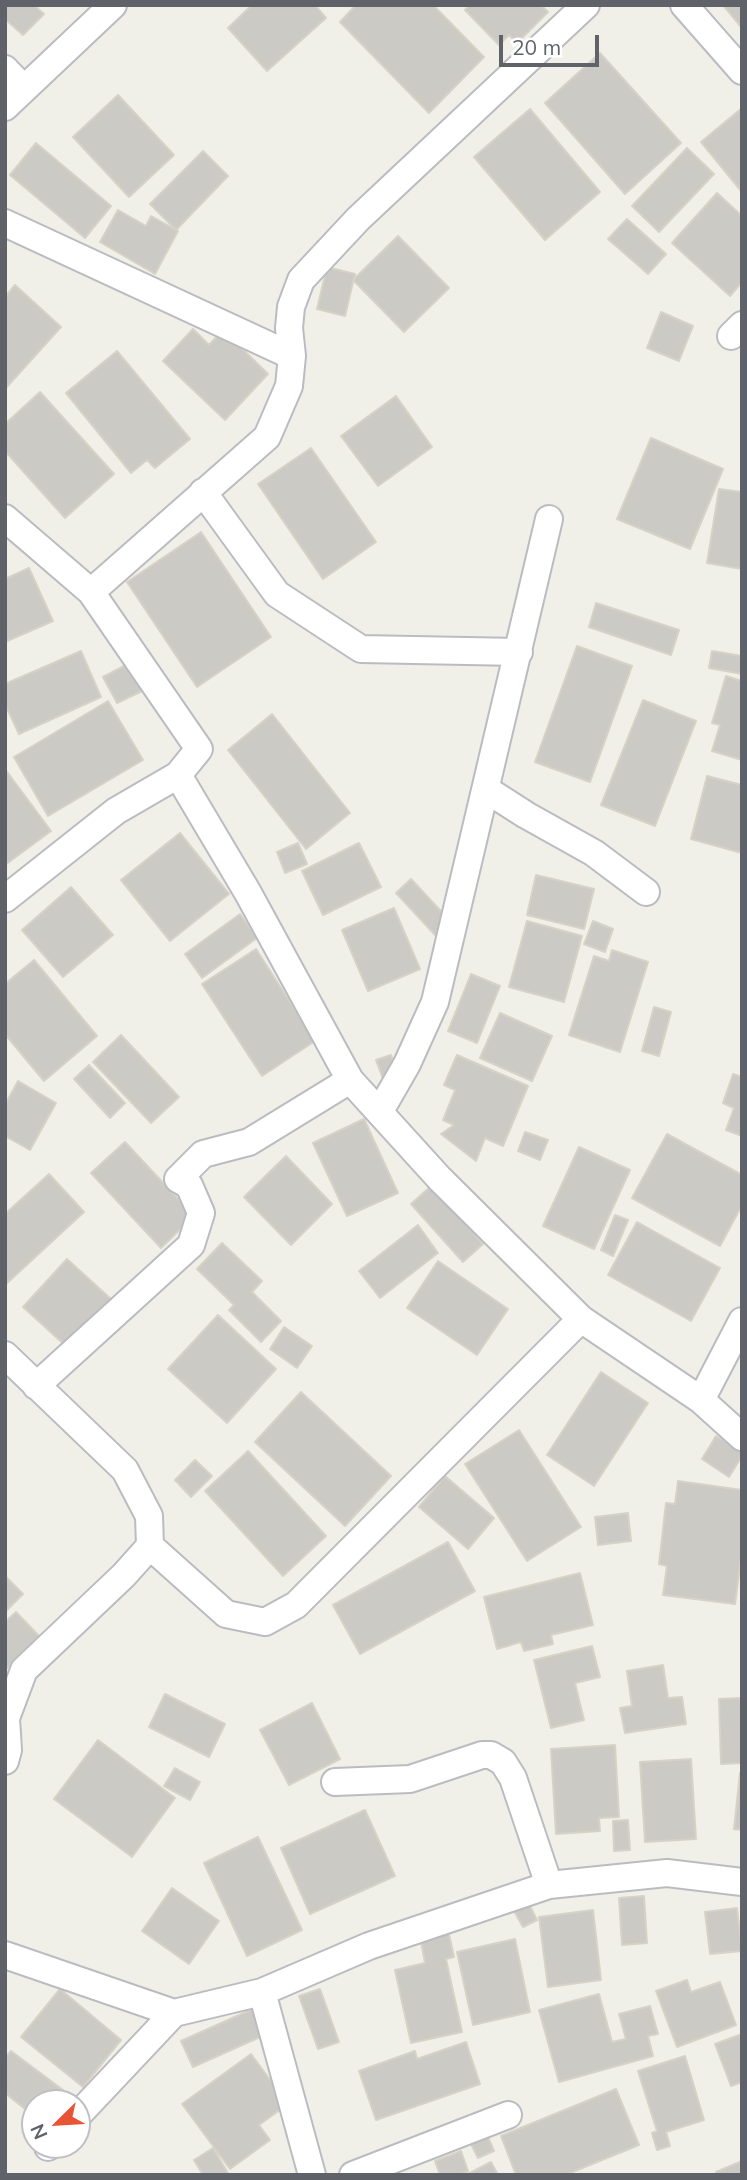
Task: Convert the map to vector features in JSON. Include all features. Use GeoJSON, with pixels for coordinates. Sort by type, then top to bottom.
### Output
{"type":"FeatureCollection","features":[{"type":"Feature","properties":{"kind":"street"},"geometry":{"type":"LineString","coordinates":[[5,69],[15,98],[113,5]]}},
{"type":"Feature","properties":{"kind":"street"},"geometry":{"type":"LineString","coordinates":[[91,592],[267,437],[289,386],[292,356],[289,328],[291,307],[301,279],[358,219],[586,5]]}},
{"type":"Feature","properties":{"kind":"street"},"geometry":{"type":"LineString","coordinates":[[684,5],[742,71]]}},
{"type":"Feature","properties":{"kind":"street"},"geometry":{"type":"LineString","coordinates":[[5,223],[292,356]]}},
{"type":"Feature","properties":{"kind":"street"},"geometry":{"type":"LineString","coordinates":[[203,492],[277,594],[361,649],[519,652]]}},
{"type":"Feature","properties":{"kind":"street"},"geometry":{"type":"LineString","coordinates":[[5,518],[91,592],[199,749],[178,775],[116,811],[5,899]]}},
{"type":"Feature","properties":{"kind":"street"},"geometry":{"type":"LineString","coordinates":[[380,1111],[407,1064],[435,1002],[549,519]]}},
{"type":"Feature","properties":{"kind":"street"},"geometry":{"type":"LineString","coordinates":[[178,775],[247,893],[350,1080],[440,1179],[581,1319],[701,1399],[742,1437]]}},
{"type":"Feature","properties":{"kind":"street"},"geometry":{"type":"LineString","coordinates":[[486,790],[593,853],[646,892]]}},
{"type":"Feature","properties":{"kind":"street"},"geometry":{"type":"LineString","coordinates":[[36,1386],[191,1245],[201,1213],[189,1185],[178,1179],[203,1154],[249,1142],[350,1080]]}},
{"type":"Feature","properties":{"kind":"street"},"geometry":{"type":"LineString","coordinates":[[150,1546],[226,1614],[265,1622],[296,1605],[581,1319]]}},
{"type":"Feature","properties":{"kind":"street"},"geometry":{"type":"LineString","coordinates":[[701,1399],[742,1321]]}},
{"type":"Feature","properties":{"kind":"street"},"geometry":{"type":"LineString","coordinates":[[5,1355],[125,1470],[149,1516],[150,1546],[124,1576],[24,1670],[6,1718],[8,1750],[5,1761]]}},
{"type":"Feature","properties":{"kind":"street"},"geometry":{"type":"LineString","coordinates":[[335,1782],[410,1779],[482,1755],[491,1755],[503,1762],[513,1777],[549,1885]]}},
{"type":"Feature","properties":{"kind":"street"},"geometry":{"type":"LineString","coordinates":[[5,1955],[174,2013],[262,1992],[369,1945],[549,1885],[667,1873],[742,1882]]}},
{"type":"Feature","properties":{"kind":"street"},"geometry":{"type":"LineString","coordinates":[[262,1992],[312,2175]]}},
{"type":"Feature","properties":{"kind":"street"},"geometry":{"type":"LineString","coordinates":[[91,2101],[174,2013]]}},
{"type":"Feature","properties":{"kind":"street"},"geometry":{"type":"LineString","coordinates":[[353,2175],[508,2115]]}},
{"type":"Feature","properties":{"kind":"building"},"geometry":{"type":"Polygon","coordinates":[[[5,5],[34,5],[44,14],[23,35],[5,19],[5,5]]]}},
{"type":"Feature","properties":{"kind":"building"},"geometry":{"type":"Polygon","coordinates":[[[252,5],[315,5],[326,18],[267,71],[228,28],[252,5]]]}},
{"type":"Feature","properties":{"kind":"building"},"geometry":{"type":"Polygon","coordinates":[[[356,5],[433,5],[484,57],[429,113],[340,22],[356,5]]]}},
{"type":"Feature","properties":{"kind":"building"},"geometry":{"type":"Polygon","coordinates":[[[470,5],[541,5],[548,12],[517,43],[509,35],[499,45],[465,10],[470,5]]]}},
{"type":"Feature","properties":{"kind":"building"},"geometry":{"type":"Polygon","coordinates":[[[723,5],[742,5],[742,28],[723,5]]]}},
{"type":"Feature","properties":{"kind":"building"},"geometry":{"type":"Polygon","coordinates":[[[600,53],[681,143],[625,194],[545,103],[600,53]]]}},
{"type":"Feature","properties":{"kind":"building"},"geometry":{"type":"Polygon","coordinates":[[[118,95],[174,155],[129,197],[73,137],[118,95]]]}},
{"type":"Feature","properties":{"kind":"building"},"geometry":{"type":"Polygon","coordinates":[[[742,108],[742,192],[701,142],[742,108]]]}},
{"type":"Feature","properties":{"kind":"building"},"geometry":{"type":"Polygon","coordinates":[[[530,109],[600,192],[545,240],[474,157],[530,109]]]}},
{"type":"Feature","properties":{"kind":"building"},"geometry":{"type":"Polygon","coordinates":[[[36,143],[111,206],[85,238],[10,175],[36,143]]]}},
{"type":"Feature","properties":{"kind":"building"},"geometry":{"type":"Polygon","coordinates":[[[687,148],[714,174],[659,232],[632,206],[687,148]]]}},
{"type":"Feature","properties":{"kind":"building"},"geometry":{"type":"Polygon","coordinates":[[[203,151],[228,176],[176,230],[150,204],[203,151]]]}},
{"type":"Feature","properties":{"kind":"building"},"geometry":{"type":"Polygon","coordinates":[[[717,193],[742,216],[742,282],[730,296],[672,243],[717,193]]]}},
{"type":"Feature","properties":{"kind":"building"},"geometry":{"type":"Polygon","coordinates":[[[118,210],[146,226],[151,216],[178,231],[155,274],[100,242],[118,210]]]}},
{"type":"Feature","properties":{"kind":"building"},"geometry":{"type":"Polygon","coordinates":[[[627,219],[666,254],[648,274],[608,239],[627,219]]]}},
{"type":"Feature","properties":{"kind":"building"},"geometry":{"type":"Polygon","coordinates":[[[398,236],[449,288],[404,332],[353,280],[398,236]]]}},
{"type":"Feature","properties":{"kind":"building"},"geometry":{"type":"Polygon","coordinates":[[[327,267],[355,274],[345,316],[317,309],[327,267]]]}},
{"type":"Feature","properties":{"kind":"building"},"geometry":{"type":"Polygon","coordinates":[[[15,285],[61,327],[5,389],[5,297],[15,285]]]}},
{"type":"Feature","properties":{"kind":"building"},"geometry":{"type":"Polygon","coordinates":[[[661,312],[693,326],[679,361],[647,348],[661,312]]]}},
{"type":"Feature","properties":{"kind":"building"},"geometry":{"type":"Polygon","coordinates":[[[193,329],[209,345],[223,330],[268,374],[225,420],[163,361],[193,329]]]}},
{"type":"Feature","properties":{"kind":"building"},"geometry":{"type":"Polygon","coordinates":[[[117,351],[190,439],[155,468],[147,460],[131,473],[66,393],[117,351]]]}},
{"type":"Feature","properties":{"kind":"building"},"geometry":{"type":"Polygon","coordinates":[[[40,392],[114,474],[65,518],[5,451],[5,424],[40,392]]]}},
{"type":"Feature","properties":{"kind":"building"},"geometry":{"type":"Polygon","coordinates":[[[396,396],[432,447],[378,486],[341,436],[396,396]]]}},
{"type":"Feature","properties":{"kind":"building"},"geometry":{"type":"Polygon","coordinates":[[[651,438],[723,469],[690,549],[617,519],[651,438]]]}},
{"type":"Feature","properties":{"kind":"building"},"geometry":{"type":"Polygon","coordinates":[[[311,448],[376,542],[323,579],[258,484],[311,448]]]}},
{"type":"Feature","properties":{"kind":"building"},"geometry":{"type":"Polygon","coordinates":[[[719,489],[742,492],[742,569],[707,563],[719,489]]]}},
{"type":"Feature","properties":{"kind":"building"},"geometry":{"type":"Polygon","coordinates":[[[201,532],[271,637],[197,687],[127,582],[201,532]]]}},
{"type":"Feature","properties":{"kind":"building"},"geometry":{"type":"Polygon","coordinates":[[[29,568],[53,621],[5,642],[5,579],[29,568]]]}},
{"type":"Feature","properties":{"kind":"building"},"geometry":{"type":"Polygon","coordinates":[[[596,603],[679,630],[671,655],[589,627],[596,603]]]}},
{"type":"Feature","properties":{"kind":"building"},"geometry":{"type":"Polygon","coordinates":[[[577,646],[632,666],[590,782],[535,762],[577,646]]]}},
{"type":"Feature","properties":{"kind":"building"},"geometry":{"type":"Polygon","coordinates":[[[81,651],[101,697],[19,734],[5,704],[5,684],[81,651]]]}},
{"type":"Feature","properties":{"kind":"building"},"geometry":{"type":"Polygon","coordinates":[[[712,651],[742,656],[742,674],[709,668],[712,651]]]}},
{"type":"Feature","properties":{"kind":"building"},"geometry":{"type":"Polygon","coordinates":[[[128,664],[142,691],[117,703],[103,677],[128,664]]]}},
{"type":"Feature","properties":{"kind":"building"},"geometry":{"type":"Polygon","coordinates":[[[726,676],[742,681],[742,760],[712,751],[720,725],[712,723],[726,676]]]}},
{"type":"Feature","properties":{"kind":"building"},"geometry":{"type":"Polygon","coordinates":[[[643,700],[696,721],[655,826],[601,805],[643,700]]]}},
{"type":"Feature","properties":{"kind":"building"},"geometry":{"type":"Polygon","coordinates":[[[108,701],[143,760],[48,816],[14,757],[108,701]]]}},
{"type":"Feature","properties":{"kind":"building"},"geometry":{"type":"Polygon","coordinates":[[[272,714],[350,813],[306,849],[228,750],[272,714]]]}},
{"type":"Feature","properties":{"kind":"building"},"geometry":{"type":"Polygon","coordinates":[[[5,769],[51,831],[5,865],[5,769]]]}},
{"type":"Feature","properties":{"kind":"building"},"geometry":{"type":"Polygon","coordinates":[[[707,776],[742,785],[742,853],[691,839],[707,776]]]}},
{"type":"Feature","properties":{"kind":"building"},"geometry":{"type":"Polygon","coordinates":[[[180,833],[229,894],[170,941],[121,880],[180,833]]]}},
{"type":"Feature","properties":{"kind":"building"},"geometry":{"type":"Polygon","coordinates":[[[298,843],[307,864],[285,873],[277,852],[298,843]]]}},
{"type":"Feature","properties":{"kind":"building"},"geometry":{"type":"Polygon","coordinates":[[[359,843],[381,887],[323,915],[302,871],[359,843]]]}},
{"type":"Feature","properties":{"kind":"building"},"geometry":{"type":"Polygon","coordinates":[[[536,875],[594,889],[584,929],[527,915],[536,875]]]}},
{"type":"Feature","properties":{"kind":"building"},"geometry":{"type":"Polygon","coordinates":[[[411,879],[451,922],[436,936],[396,893],[411,879]]]}},
{"type":"Feature","properties":{"kind":"building"},"geometry":{"type":"Polygon","coordinates":[[[71,887],[113,935],[63,977],[22,930],[71,887]]]}},
{"type":"Feature","properties":{"kind":"building"},"geometry":{"type":"Polygon","coordinates":[[[394,908],[420,969],[368,991],[342,930],[394,908]]]}},
{"type":"Feature","properties":{"kind":"building"},"geometry":{"type":"Polygon","coordinates":[[[240,914],[257,938],[202,978],[185,954],[240,914]]]}},
{"type":"Feature","properties":{"kind":"building"},"geometry":{"type":"Polygon","coordinates":[[[527,921],[582,936],[564,1002],[509,987],[527,921]]]}},
{"type":"Feature","properties":{"kind":"building"},"geometry":{"type":"Polygon","coordinates":[[[593,921],[613,929],[605,952],[584,944],[593,921]]]}},
{"type":"Feature","properties":{"kind":"building"},"geometry":{"type":"Polygon","coordinates":[[[256,949],[315,1041],[262,1076],[202,984],[256,949]]]}},
{"type":"Feature","properties":{"kind":"building"},"geometry":{"type":"Polygon","coordinates":[[[612,950],[648,962],[620,1052],[569,1035],[594,956],[609,961],[612,950]]]}},
{"type":"Feature","properties":{"kind":"building"},"geometry":{"type":"Polygon","coordinates":[[[34,960],[97,1036],[44,1081],[5,1034],[5,984],[34,960]]]}},
{"type":"Feature","properties":{"kind":"building"},"geometry":{"type":"Polygon","coordinates":[[[471,974],[500,986],[477,1043],[448,1031],[471,974]]]}},
{"type":"Feature","properties":{"kind":"building"},"geometry":{"type":"Polygon","coordinates":[[[654,1007],[671,1012],[659,1056],[642,1051],[654,1007]]]}},
{"type":"Feature","properties":{"kind":"building"},"geometry":{"type":"Polygon","coordinates":[[[500,1013],[552,1036],[532,1081],[480,1058],[500,1013]]]}},
{"type":"Feature","properties":{"kind":"building"},"geometry":{"type":"Polygon","coordinates":[[[121,1035],[179,1097],[151,1123],[93,1062],[121,1035]]]}},
{"type":"Feature","properties":{"kind":"building"},"geometry":{"type":"Polygon","coordinates":[[[391,1055],[398,1074],[383,1079],[376,1060],[391,1055]]]}},
{"type":"Feature","properties":{"kind":"building"},"geometry":{"type":"Polygon","coordinates":[[[457,1055],[528,1086],[503,1146],[485,1138],[476,1161],[441,1134],[454,1125],[443,1120],[455,1090],[444,1085],[457,1055]]]}},
{"type":"Feature","properties":{"kind":"building"},"geometry":{"type":"Polygon","coordinates":[[[89,1065],[125,1103],[110,1118],[74,1079],[89,1065]]]}},
{"type":"Feature","properties":{"kind":"building"},"geometry":{"type":"Polygon","coordinates":[[[733,1074],[742,1077],[742,1136],[726,1130],[734,1108],[723,1103],[733,1074]]]}},
{"type":"Feature","properties":{"kind":"building"},"geometry":{"type":"Polygon","coordinates":[[[18,1081],[56,1103],[30,1150],[5,1136],[5,1105],[18,1081]]]}},
{"type":"Feature","properties":{"kind":"building"},"geometry":{"type":"Polygon","coordinates":[[[364,1119],[398,1193],[347,1216],[313,1143],[364,1119]]]}},
{"type":"Feature","properties":{"kind":"building"},"geometry":{"type":"Polygon","coordinates":[[[525,1132],[548,1140],[540,1160],[518,1151],[525,1132]]]}},
{"type":"Feature","properties":{"kind":"building"},"geometry":{"type":"Polygon","coordinates":[[[667,1134],[742,1175],[742,1205],[720,1246],[632,1198],[667,1134]]]}},
{"type":"Feature","properties":{"kind":"building"},"geometry":{"type":"Polygon","coordinates":[[[125,1142],[194,1216],[161,1248],[91,1173],[125,1142]]]}},
{"type":"Feature","properties":{"kind":"building"},"geometry":{"type":"Polygon","coordinates":[[[579,1147],[630,1170],[594,1249],[543,1226],[579,1147]]]}},
{"type":"Feature","properties":{"kind":"building"},"geometry":{"type":"Polygon","coordinates":[[[286,1156],[332,1204],[291,1245],[244,1197],[286,1156]]]}},
{"type":"Feature","properties":{"kind":"building"},"geometry":{"type":"Polygon","coordinates":[[[49,1174],[84,1212],[5,1285],[5,1214],[49,1174]]]}},
{"type":"Feature","properties":{"kind":"building"},"geometry":{"type":"Polygon","coordinates":[[[431,1186],[483,1244],[463,1262],[411,1204],[431,1186]]]}},
{"type":"Feature","properties":{"kind":"building"},"geometry":{"type":"Polygon","coordinates":[[[615,1215],[628,1220],[613,1256],[601,1250],[615,1215]]]}},
{"type":"Feature","properties":{"kind":"building"},"geometry":{"type":"Polygon","coordinates":[[[637,1222],[720,1268],[691,1321],[608,1275],[637,1222]]]}},
{"type":"Feature","properties":{"kind":"building"},"geometry":{"type":"Polygon","coordinates":[[[418,1225],[438,1253],[380,1298],[359,1271],[418,1225]]]}},
{"type":"Feature","properties":{"kind":"building"},"geometry":{"type":"Polygon","coordinates":[[[222,1243],[262,1281],[252,1292],[281,1321],[261,1342],[229,1310],[234,1305],[197,1269],[222,1243]]]}},
{"type":"Feature","properties":{"kind":"building"},"geometry":{"type":"Polygon","coordinates":[[[67,1259],[111,1299],[67,1347],[23,1307],[67,1259]]]}},
{"type":"Feature","properties":{"kind":"building"},"geometry":{"type":"Polygon","coordinates":[[[438,1261],[508,1309],[477,1355],[407,1308],[438,1261]]]}},
{"type":"Feature","properties":{"kind":"building"},"geometry":{"type":"Polygon","coordinates":[[[218,1315],[276,1369],[227,1423],[168,1369],[218,1315]]]}},
{"type":"Feature","properties":{"kind":"building"},"geometry":{"type":"Polygon","coordinates":[[[284,1327],[312,1346],[297,1368],[270,1349],[284,1327]]]}},
{"type":"Feature","properties":{"kind":"building"},"geometry":{"type":"Polygon","coordinates":[[[601,1372],[648,1403],[594,1486],[547,1455],[601,1372]]]}},
{"type":"Feature","properties":{"kind":"building"},"geometry":{"type":"Polygon","coordinates":[[[301,1392],[391,1476],[345,1526],[255,1442],[301,1392]]]}},
{"type":"Feature","properties":{"kind":"building"},"geometry":{"type":"Polygon","coordinates":[[[519,1430],[581,1527],[527,1561],[465,1464],[519,1430]]]}},
{"type":"Feature","properties":{"kind":"building"},"geometry":{"type":"Polygon","coordinates":[[[716,1436],[742,1452],[729,1477],[702,1459],[716,1436]]]}},
{"type":"Feature","properties":{"kind":"building"},"geometry":{"type":"Polygon","coordinates":[[[248,1451],[326,1536],[283,1576],[205,1491],[248,1451]]]}},
{"type":"Feature","properties":{"kind":"building"},"geometry":{"type":"Polygon","coordinates":[[[195,1460],[212,1476],[191,1497],[175,1480],[195,1460]]]}},
{"type":"Feature","properties":{"kind":"building"},"geometry":{"type":"Polygon","coordinates":[[[445,1476],[494,1518],[468,1549],[419,1507],[445,1476]]]}},
{"type":"Feature","properties":{"kind":"building"},"geometry":{"type":"Polygon","coordinates":[[[678,1481],[742,1490],[742,1551],[735,1604],[663,1595],[667,1566],[659,1564],[666,1503],[675,1504],[678,1481]]]}},
{"type":"Feature","properties":{"kind":"building"},"geometry":{"type":"Polygon","coordinates":[[[628,1513],[631,1541],[598,1545],[595,1517],[628,1513]]]}},
{"type":"Feature","properties":{"kind":"building"},"geometry":{"type":"Polygon","coordinates":[[[448,1542],[475,1591],[360,1654],[333,1605],[448,1542]]]}},
{"type":"Feature","properties":{"kind":"building"},"geometry":{"type":"Polygon","coordinates":[[[580,1573],[593,1625],[551,1635],[553,1644],[524,1651],[521,1642],[497,1649],[484,1597],[580,1573]]]}},
{"type":"Feature","properties":{"kind":"building"},"geometry":{"type":"Polygon","coordinates":[[[5,1576],[23,1594],[5,1612],[5,1576]]]}},
{"type":"Feature","properties":{"kind":"building"},"geometry":{"type":"Polygon","coordinates":[[[16,1612],[40,1637],[5,1670],[5,1622],[16,1612]]]}},
{"type":"Feature","properties":{"kind":"building"},"geometry":{"type":"Polygon","coordinates":[[[592,1646],[600,1677],[575,1683],[584,1720],[551,1728],[534,1660],[592,1646]]]}},
{"type":"Feature","properties":{"kind":"building"},"geometry":{"type":"Polygon","coordinates":[[[663,1665],[668,1698],[682,1697],[686,1724],[625,1733],[620,1708],[632,1706],[627,1671],[663,1665]]]}},
{"type":"Feature","properties":{"kind":"building"},"geometry":{"type":"Polygon","coordinates":[[[165,1694],[225,1724],[209,1757],[149,1727],[165,1694]]]}},
{"type":"Feature","properties":{"kind":"building"},"geometry":{"type":"Polygon","coordinates":[[[742,1698],[742,1763],[721,1764],[719,1699],[742,1698]]]}},
{"type":"Feature","properties":{"kind":"building"},"geometry":{"type":"Polygon","coordinates":[[[312,1703],[340,1759],[289,1785],[260,1730],[312,1703]]]}},
{"type":"Feature","properties":{"kind":"building"},"geometry":{"type":"Polygon","coordinates":[[[98,1740],[175,1798],[132,1857],[54,1799],[98,1740]]]}},
{"type":"Feature","properties":{"kind":"building"},"geometry":{"type":"Polygon","coordinates":[[[615,1745],[619,1817],[599,1818],[600,1831],[556,1834],[551,1749],[615,1745]]]}},
{"type":"Feature","properties":{"kind":"building"},"geometry":{"type":"Polygon","coordinates":[[[691,1759],[696,1839],[645,1842],[640,1762],[691,1759]]]}},
{"type":"Feature","properties":{"kind":"building"},"geometry":{"type":"Polygon","coordinates":[[[175,1768],[200,1782],[190,1800],[164,1786],[175,1768]]]}},
{"type":"Feature","properties":{"kind":"building"},"geometry":{"type":"Polygon","coordinates":[[[740,1773],[742,1774],[742,1830],[734,1829],[740,1773]]]}},
{"type":"Feature","properties":{"kind":"building"},"geometry":{"type":"Polygon","coordinates":[[[365,1810],[395,1876],[310,1914],[281,1848],[365,1810]]]}},
{"type":"Feature","properties":{"kind":"building"},"geometry":{"type":"Polygon","coordinates":[[[628,1820],[630,1850],[614,1851],[613,1821],[628,1820]]]}},
{"type":"Feature","properties":{"kind":"building"},"geometry":{"type":"Polygon","coordinates":[[[258,1837],[302,1930],[247,1956],[204,1863],[258,1837]]]}},
{"type":"Feature","properties":{"kind":"building"},"geometry":{"type":"Polygon","coordinates":[[[172,1888],[219,1921],[189,1964],[142,1931],[172,1888]]]}},
{"type":"Feature","properties":{"kind":"building"},"geometry":{"type":"Polygon","coordinates":[[[644,1896],[647,1943],[622,1945],[619,1898],[644,1896]]]}},
{"type":"Feature","properties":{"kind":"building"},"geometry":{"type":"Polygon","coordinates":[[[529,1904],[537,1920],[523,1927],[514,1911],[529,1904]]]}},
{"type":"Feature","properties":{"kind":"building"},"geometry":{"type":"Polygon","coordinates":[[[737,1908],[742,1951],[710,1954],[705,1912],[737,1908]]]}},
{"type":"Feature","properties":{"kind":"building"},"geometry":{"type":"Polygon","coordinates":[[[593,1910],[601,1980],[548,1987],[539,1917],[593,1910]]]}},
{"type":"Feature","properties":{"kind":"building"},"geometry":{"type":"Polygon","coordinates":[[[448,1930],[454,1957],[446,1959],[462,2032],[411,2043],[395,1970],[425,1963],[420,1936],[448,1930]]]}},
{"type":"Feature","properties":{"kind":"building"},"geometry":{"type":"Polygon","coordinates":[[[515,1939],[530,2012],[473,2025],[457,1952],[515,1939]]]}},
{"type":"Feature","properties":{"kind":"building"},"geometry":{"type":"Polygon","coordinates":[[[687,1980],[691,1992],[720,1982],[736,2025],[677,2047],[656,1991],[687,1980]]]}},
{"type":"Feature","properties":{"kind":"building"},"geometry":{"type":"Polygon","coordinates":[[[60,1989],[121,2040],[83,2087],[21,2037],[60,1989]]]}},
{"type":"Feature","properties":{"kind":"building"},"geometry":{"type":"Polygon","coordinates":[[[320,1989],[339,2042],[318,2049],[299,1996],[320,1989]]]}},
{"type":"Feature","properties":{"kind":"building"},"geometry":{"type":"Polygon","coordinates":[[[599,1994],[612,2042],[626,2039],[619,2014],[650,2006],[658,2034],[648,2036],[653,2056],[559,2082],[539,2010],[599,1994]]]}},
{"type":"Feature","properties":{"kind":"building"},"geometry":{"type":"Polygon","coordinates":[[[257,2007],[269,2033],[193,2067],[181,2041],[257,2007]]]}},
{"type":"Feature","properties":{"kind":"building"},"geometry":{"type":"Polygon","coordinates":[[[742,2034],[742,2082],[731,2086],[715,2044],[742,2034]]]}},
{"type":"Feature","properties":{"kind":"building"},"geometry":{"type":"Polygon","coordinates":[[[466,2042],[480,2084],[376,2120],[359,2071],[415,2051],[417,2059],[466,2042]]]}},
{"type":"Feature","properties":{"kind":"building"},"geometry":{"type":"Polygon","coordinates":[[[11,2051],[62,2089],[21,2089],[21,2106],[5,2093],[5,2058],[11,2051]]]}},
{"type":"Feature","properties":{"kind":"building"},"geometry":{"type":"Polygon","coordinates":[[[251,2054],[288,2104],[259,2125],[270,2140],[230,2169],[182,2104],[251,2054]]]}},
{"type":"Feature","properties":{"kind":"building"},"geometry":{"type":"Polygon","coordinates":[[[685,2056],[704,2120],[666,2132],[670,2146],[657,2150],[652,2133],[657,2131],[638,2071],[685,2056]]]}},
{"type":"Feature","properties":{"kind":"building"},"geometry":{"type":"Polygon","coordinates":[[[616,2089],[639,2145],[565,2175],[516,2175],[501,2136],[616,2089]]]}},
{"type":"Feature","properties":{"kind":"building"},"geometry":{"type":"Polygon","coordinates":[[[488,2137],[494,2151],[478,2158],[471,2144],[488,2137]]]}},
{"type":"Feature","properties":{"kind":"building"},"geometry":{"type":"Polygon","coordinates":[[[213,2148],[229,2175],[203,2175],[194,2160],[213,2148]]]}},
{"type":"Feature","properties":{"kind":"building"},"geometry":{"type":"Polygon","coordinates":[[[461,2151],[468,2171],[459,2175],[440,2175],[435,2161],[461,2151]]]}},
{"type":"Feature","properties":{"kind":"building"},"geometry":{"type":"Polygon","coordinates":[[[742,2161],[742,2175],[718,2175],[716,2172],[742,2161]]]}},
{"type":"Feature","properties":{"kind":"building"},"geometry":{"type":"Polygon","coordinates":[[[491,2162],[498,2175],[466,2175],[491,2162]]]}}]}
